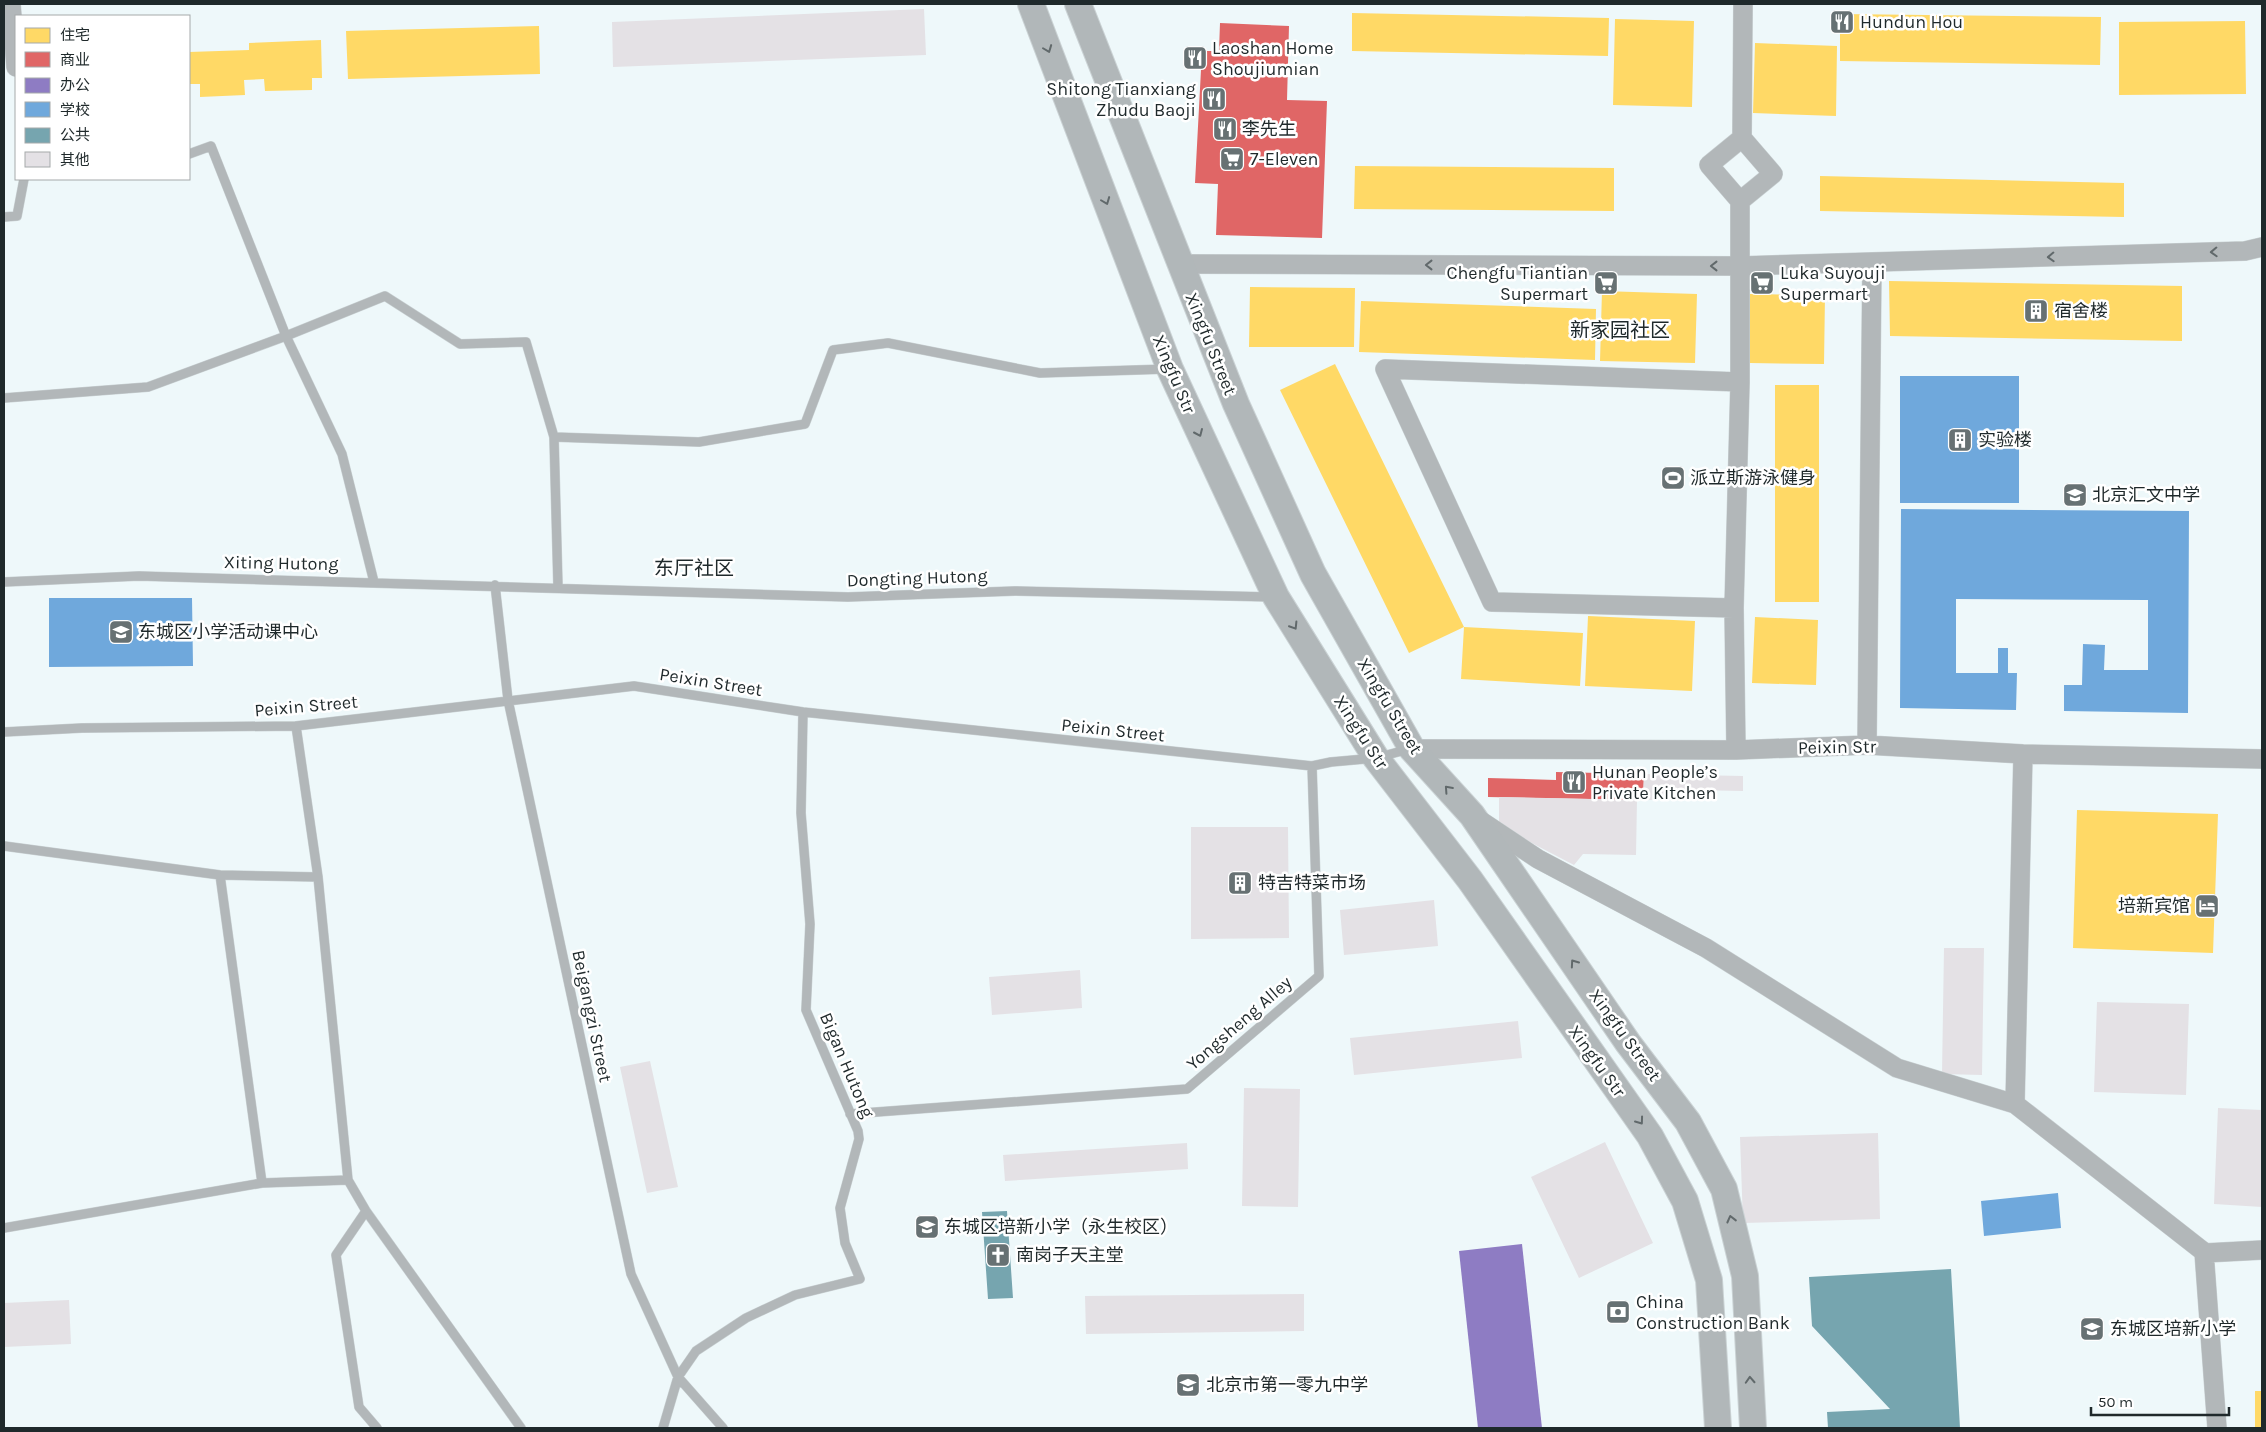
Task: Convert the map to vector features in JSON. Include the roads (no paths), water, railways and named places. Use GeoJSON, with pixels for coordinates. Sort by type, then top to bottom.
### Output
{"type":"FeatureCollection","features":[{"type":"Feature","properties":{"kind":"main road","name":"Xingfu Str"},"geometry":{"type":"LineString","coordinates":[[1031,4],[1170,369],[1276,597],[1376,758],[1470,880],[1650,1136],[1685,1201],[1709,1280],[1718,1428]]}},
{"type":"Feature","properties":{"kind":"main road","name":"Xingfu Street"},"geometry":{"type":"LineString","coordinates":[[1078,4],[1179,264],[1236,404],[1313,574],[1412,749],[1472,815],[1628,1043],[1688,1122],[1724,1189],[1745,1276],[1753,1428]]}},
{"type":"Feature","properties":{"kind":"street"},"geometry":{"type":"LineString","coordinates":[[11,4],[15,55]]}},
{"type":"Feature","properties":{"kind":"street"},"geometry":{"type":"LineString","coordinates":[[1740,201],[1773,174],[1742,138],[1743,4]]}},
{"type":"Feature","properties":{"kind":"street"},"geometry":{"type":"LineString","coordinates":[[1736,750],[1734,608],[1740,382],[1740,201],[1709,165],[1742,138]]}},
{"type":"Feature","properties":{"kind":"street"},"geometry":{"type":"LineString","coordinates":[[1179,264],[1740,266],[2245,251],[2262,247]]}},
{"type":"Feature","properties":{"kind":"street"},"geometry":{"type":"LineString","coordinates":[[1867,745],[1872,262]]}},
{"type":"Feature","properties":{"kind":"street"},"geometry":{"type":"LineString","coordinates":[[1734,608],[1492,602],[1385,368],[1740,382]]}},
{"type":"Feature","properties":{"kind":"street","name":"Peixin Str"},"geometry":{"type":"LineString","coordinates":[[1412,749],[1736,750],[1867,745],[2023,754],[2262,759]]}},
{"type":"Feature","properties":{"kind":"street"},"geometry":{"type":"LineString","coordinates":[[2015,1104],[2023,754]]}},
{"type":"Feature","properties":{"kind":"street"},"geometry":{"type":"LineString","coordinates":[[1472,815],[1538,859],[1706,948],[1897,1068],[2015,1104],[2205,1253],[2262,1250]]}},
{"type":"Feature","properties":{"kind":"street"},"geometry":{"type":"LineString","coordinates":[[2205,1253],[2217,1428]]}},
{"type":"Feature","properties":{"kind":"lane"},"geometry":{"type":"LineString","coordinates":[[190,154],[211,146],[286,336],[342,454],[374,582]]}},
{"type":"Feature","properties":{"kind":"lane"},"geometry":{"type":"LineString","coordinates":[[4,217],[18,216],[24,180]]}},
{"type":"Feature","properties":{"kind":"lane"},"geometry":{"type":"LineString","coordinates":[[4,398],[148,388],[386,296],[460,344],[526,342],[554,437],[558,586]]}},
{"type":"Feature","properties":{"kind":"lane"},"geometry":{"type":"LineString","coordinates":[[554,437],[699,442],[805,424],[833,350],[888,343],[1040,373],[1170,369]]}},
{"type":"Feature","properties":{"kind":"lane","name":"Xiting Hutong"},"geometry":{"type":"LineString","coordinates":[[4,582],[139,576],[558,586]]}},
{"type":"Feature","properties":{"kind":"lane","name":"Beigangzi Street"},"geometry":{"type":"LineString","coordinates":[[495,585],[508,700],[631,1274],[678,1377],[723,1428]]}},
{"type":"Feature","properties":{"kind":"lane","name":"Dongting Hutong"},"geometry":{"type":"LineString","coordinates":[[558,586],[848,597],[1015,591],[1276,597]]}},
{"type":"Feature","properties":{"kind":"lane","name":"Peixin Street"},"geometry":{"type":"LineString","coordinates":[[4,732],[82,728],[296,726],[634,686],[803,712],[1312,766],[1376,758],[1412,749]]}},
{"type":"Feature","properties":{"kind":"lane","name":"Bigan Hutong"},"geometry":{"type":"LineString","coordinates":[[663,1428],[678,1377],[696,1351],[746,1318],[795,1295],[860,1279],[845,1244],[840,1208],[859,1139],[806,1010],[810,924],[801,813],[803,712]]}},
{"type":"Feature","properties":{"kind":"lane"},"geometry":{"type":"LineString","coordinates":[[296,726],[318,877],[348,1180],[366,1211],[521,1428]]}},
{"type":"Feature","properties":{"kind":"lane","name":"Yongsheng Alley"},"geometry":{"type":"LineString","coordinates":[[850,1114],[1187,1089],[1319,976],[1312,766]]}},
{"type":"Feature","properties":{"kind":"lane"},"geometry":{"type":"LineString","coordinates":[[4,846],[220,875],[318,877]]}},
{"type":"Feature","properties":{"kind":"lane"},"geometry":{"type":"LineString","coordinates":[[220,875],[262,1184]]}},
{"type":"Feature","properties":{"kind":"lane"},"geometry":{"type":"LineString","coordinates":[[4,1228],[262,1184],[348,1180]]}},
{"type":"Feature","properties":{"kind":"lane"},"geometry":{"type":"LineString","coordinates":[[366,1211],[336,1255],[359,1407],[377,1428]]}},
{"type":"Feature","properties":{"kind":"place","name":"Hundun Hou"},"geometry":{"type":"Point","coordinates":[1842,22]}},
{"type":"Feature","properties":{"kind":"place","name":"Laoshan Home Shoujiumian"},"geometry":{"type":"Point","coordinates":[1195,58]}},
{"type":"Feature","properties":{"kind":"place","name":"Shitong Tianxiang Zhudu Baoji"},"geometry":{"type":"Point","coordinates":[1214,99]}},
{"type":"Feature","properties":{"kind":"place","name":"李先生"},"geometry":{"type":"Point","coordinates":[1225,129]}},
{"type":"Feature","properties":{"kind":"place","name":"7-Eleven"},"geometry":{"type":"Point","coordinates":[1232,159]}},
{"type":"Feature","properties":{"kind":"place","name":"Chengfu Tiantian Supermart"},"geometry":{"type":"Point","coordinates":[1606,283]}},
{"type":"Feature","properties":{"kind":"place","name":"Luka Suyouji Supermart"},"geometry":{"type":"Point","coordinates":[1762,283]}},
{"type":"Feature","properties":{"kind":"place","name":"宿舍楼"},"geometry":{"type":"Point","coordinates":[2036,311]}},
{"type":"Feature","properties":{"kind":"place","name":"实验楼"},"geometry":{"type":"Point","coordinates":[1960,440]}},
{"type":"Feature","properties":{"kind":"place","name":"派立斯游泳健身"},"geometry":{"type":"Point","coordinates":[1673,478]}},
{"type":"Feature","properties":{"kind":"place","name":"北京汇文中学"},"geometry":{"type":"Point","coordinates":[2075,495]}},
{"type":"Feature","properties":{"kind":"place","name":"东城区小学活动课中心"},"geometry":{"type":"Point","coordinates":[121,632]}},
{"type":"Feature","properties":{"kind":"place","name":"Hunan People’s Private Kitchen"},"geometry":{"type":"Point","coordinates":[1574,782]}},
{"type":"Feature","properties":{"kind":"place","name":"特吉特菜市场"},"geometry":{"type":"Point","coordinates":[1240,883]}},
{"type":"Feature","properties":{"kind":"place","name":"培新宾馆"},"geometry":{"type":"Point","coordinates":[2207,906]}},
{"type":"Feature","properties":{"kind":"place","name":"东城区培新小学（永生校区）"},"geometry":{"type":"Point","coordinates":[927,1227]}},
{"type":"Feature","properties":{"kind":"place","name":"南岗子天主堂"},"geometry":{"type":"Point","coordinates":[998,1255]}},
{"type":"Feature","properties":{"kind":"place","name":"China Construction Bank"},"geometry":{"type":"Point","coordinates":[1618,1312]}},
{"type":"Feature","properties":{"kind":"place","name":"东城区培新小学"},"geometry":{"type":"Point","coordinates":[2092,1329]}},
{"type":"Feature","properties":{"kind":"place","name":"北京市第一零九中学"},"geometry":{"type":"Point","coordinates":[1188,1385]}},
{"type":"Feature","properties":{"kind":"district","name":"新家园社区"},"geometry":{"type":"Point","coordinates":[1620,330]}},
{"type":"Feature","properties":{"kind":"district","name":"东厅社区"},"geometry":{"type":"Point","coordinates":[694,568]}}]}
